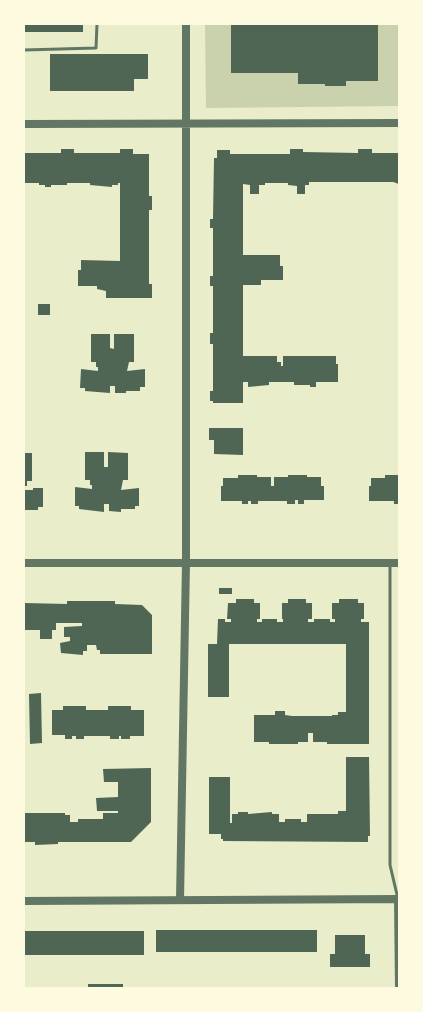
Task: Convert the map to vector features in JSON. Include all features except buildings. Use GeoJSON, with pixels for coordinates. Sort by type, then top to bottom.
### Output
{"type":"FeatureCollection","features":[{"type":"Feature","properties":{"kind":"street"},"geometry":{"type":"LineString","coordinates":[[180,900],[186,563],[186,24]]}},
{"type":"Feature","properties":{"kind":"street"},"geometry":{"type":"LineString","coordinates":[[24,124],[399,122]]}},
{"type":"Feature","properties":{"kind":"street"},"geometry":{"type":"LineString","coordinates":[[24,563],[399,563]]}},
{"type":"Feature","properties":{"kind":"street"},"geometry":{"type":"LineString","coordinates":[[24,901],[399,899],[399,988]]}},
{"type":"Feature","properties":{"kind":"lane"},"geometry":{"type":"LineString","coordinates":[[24,50],[96,48],[97,24]]}},
{"type":"Feature","properties":{"kind":"lane"},"geometry":{"type":"LineString","coordinates":[[390,563],[390,865],[399,899]]}},
{"type":"Feature","properties":{"kind":"green space"},"geometry":{"type":"Polygon","coordinates":[[[205,24],[399,24],[399,106],[206,108],[205,24]]]}}]}
